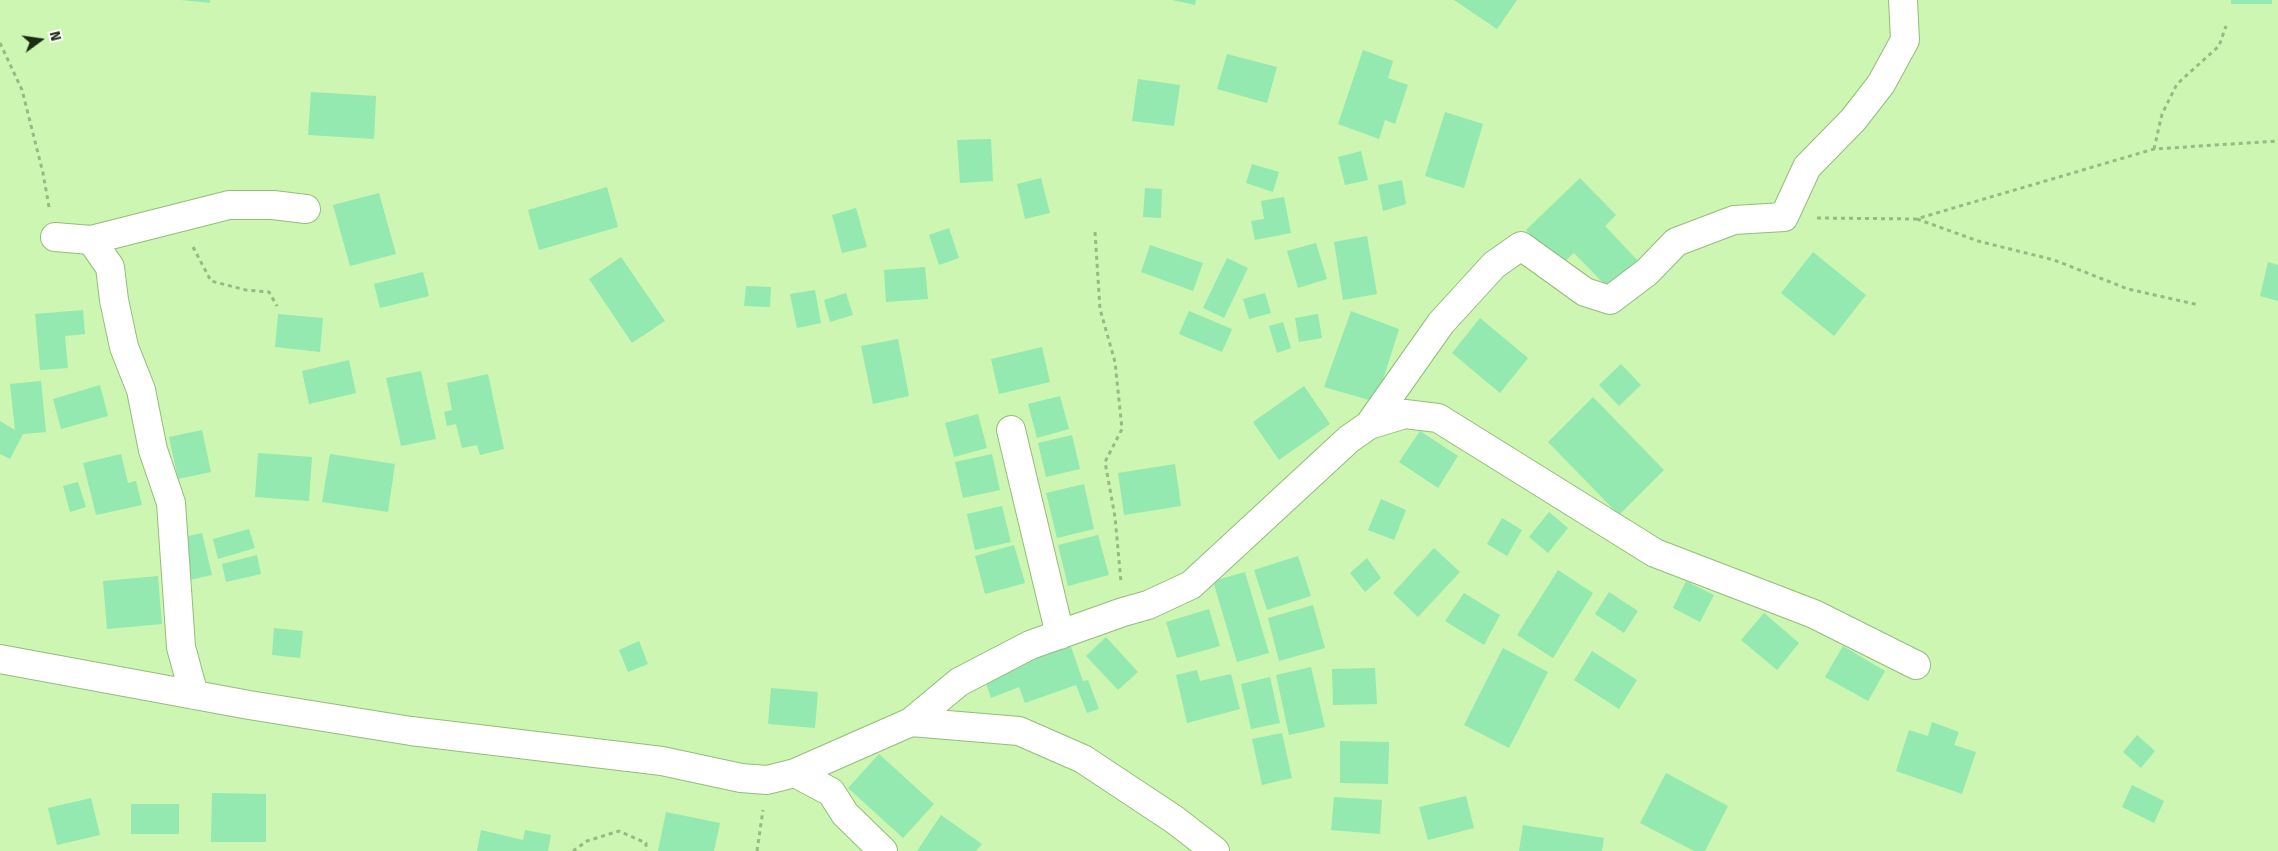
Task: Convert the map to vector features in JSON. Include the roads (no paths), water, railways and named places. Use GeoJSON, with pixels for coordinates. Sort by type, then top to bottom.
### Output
{"type":"FeatureCollection","features":[{"type":"Feature","properties":{"kind":"street"},"geometry":{"type":"LineString","coordinates":[[1369,425],[1441,322],[1494,265],[1521,246],[1585,292],[1610,300],[1647,272],[1676,242],[1734,220],[1784,218],[1807,167],[1853,120],[1881,84],[1905,40],[1903,0]]}},
{"type":"Feature","properties":{"kind":"street"},"geometry":{"type":"LineString","coordinates":[[55,237],[92,240],[229,205],[272,205],[306,209]]}},
{"type":"Feature","properties":{"kind":"street"},"geometry":{"type":"LineString","coordinates":[[92,240],[110,267],[114,300],[124,347],[141,390],[153,450],[171,503],[181,647],[194,695]]}},
{"type":"Feature","properties":{"kind":"street"},"geometry":{"type":"LineString","coordinates":[[0,659],[194,695],[411,731],[662,761],[742,778],[767,780],[795,773],[912,722],[959,682],[1030,646],[1123,612],[1148,606],[1191,585],[1349,439],[1369,425],[1405,414],[1438,418],[1655,553],[1814,614],[1916,665]]}},
{"type":"Feature","properties":{"kind":"street"},"geometry":{"type":"LineString","coordinates":[[1011,430],[1060,635]]}},
{"type":"Feature","properties":{"kind":"street"},"geometry":{"type":"LineString","coordinates":[[912,722],[1019,731],[1083,759],[1175,820],[1215,851]]}},
{"type":"Feature","properties":{"kind":"street"},"geometry":{"type":"LineString","coordinates":[[795,773],[831,792],[845,814],[882,851]]}}]}
